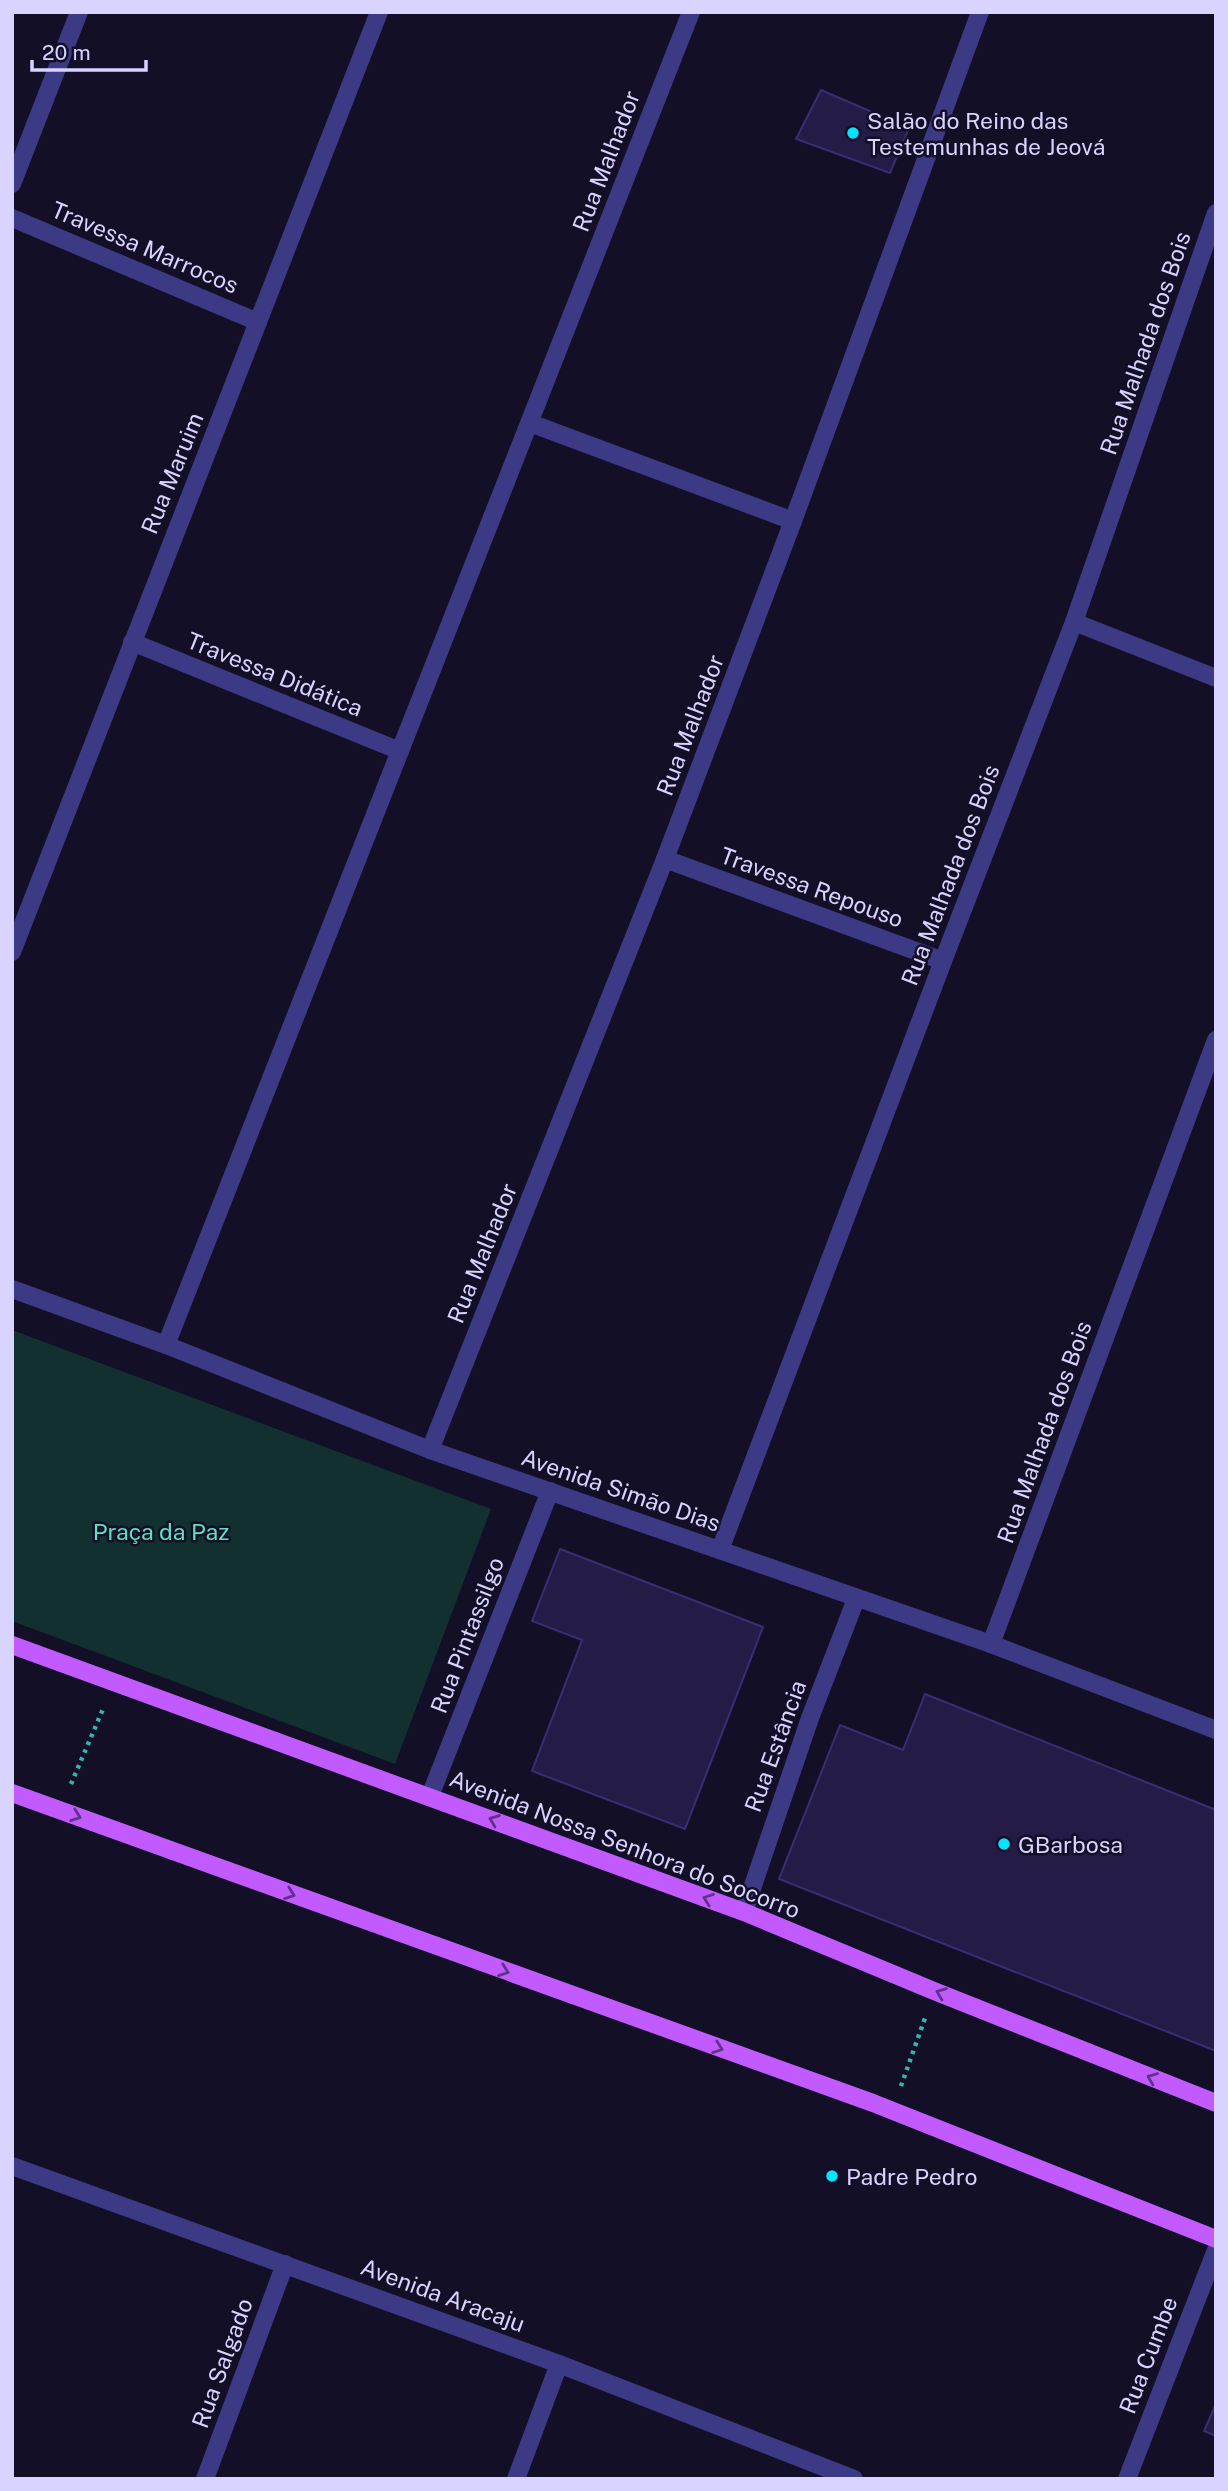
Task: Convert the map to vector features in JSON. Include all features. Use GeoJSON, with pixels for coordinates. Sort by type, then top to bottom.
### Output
{"type":"FeatureCollection","features":[{"type":"Feature","properties":{"kind":"main road","name":"Avenida Nossa Senhora do Socorro"},"geometry":{"type":"LineString","coordinates":[[12,1645],[744,1912],[1216,2103]]}},
{"type":"Feature","properties":{"kind":"main road"},"geometry":{"type":"LineString","coordinates":[[12,1793],[892,2111],[1216,2239]]}},
{"type":"Feature","properties":{"kind":"street"},"geometry":{"type":"LineString","coordinates":[[12,184],[79,12]]}},
{"type":"Feature","properties":{"kind":"street","name":"Rua Maruim"},"geometry":{"type":"LineString","coordinates":[[12,951],[379,12]]}},
{"type":"Feature","properties":{"kind":"street","name":"Rua Malhador"},"geometry":{"type":"LineString","coordinates":[[166,1345],[691,12]]}},
{"type":"Feature","properties":{"kind":"street","name":"Rua Malhador"},"geometry":{"type":"LineString","coordinates":[[430,1450],[665,859],[793,521],[980,12]]}},
{"type":"Feature","properties":{"kind":"street","name":"Rua Malhada dos Bois"},"geometry":{"type":"LineString","coordinates":[[720,1550],[1074,622],[1216,213]]}},
{"type":"Feature","properties":{"kind":"street","name":"Travessa Marrocos"},"geometry":{"type":"LineString","coordinates":[[12,218],[258,322]]}},
{"type":"Feature","properties":{"kind":"street"},"geometry":{"type":"LineString","coordinates":[[530,422],[793,521]]}},
{"type":"Feature","properties":{"kind":"street"},"geometry":{"type":"LineString","coordinates":[[1074,622],[1216,678]]}},
{"type":"Feature","properties":{"kind":"street","name":"Travessa Didática"},"geometry":{"type":"LineString","coordinates":[[132,642],[400,751]]}},
{"type":"Feature","properties":{"kind":"street","name":"Travessa Repouso"},"geometry":{"type":"LineString","coordinates":[[665,859],[943,961]]}},
{"type":"Feature","properties":{"kind":"street","name":"Rua Malhada dos Bois"},"geometry":{"type":"LineString","coordinates":[[991,1644],[1212,1062],[1216,1040]]}},
{"type":"Feature","properties":{"kind":"street","name":"Avenida Simão Dias"},"geometry":{"type":"LineString","coordinates":[[12,1289],[166,1345],[430,1450],[991,1644],[1216,1730]]}},
{"type":"Feature","properties":{"kind":"street","name":"Rua Pintassilgo"},"geometry":{"type":"LineString","coordinates":[[430,1796],[550,1491]]}},
{"type":"Feature","properties":{"kind":"street","name":"Rua Estância"},"geometry":{"type":"LineString","coordinates":[[744,1912],[810,1718],[856,1599]]}},
{"type":"Feature","properties":{"kind":"street","name":"Avenida Aracaju"},"geometry":{"type":"LineString","coordinates":[[13,2167],[559,2364],[830,2474],[854,2479]]}},
{"type":"Feature","properties":{"kind":"street","name":"Rua Cumbe"},"geometry":{"type":"LineString","coordinates":[[1127,2479],[1216,2250]]}},
{"type":"Feature","properties":{"kind":"street","name":"Rua Salgado"},"geometry":{"type":"LineString","coordinates":[[205,2479],[285,2264]]}},
{"type":"Feature","properties":{"kind":"street"},"geometry":{"type":"LineString","coordinates":[[516,2479],[559,2364]]}},
{"type":"Feature","properties":{"kind":"path"},"geometry":{"type":"LineString","coordinates":[[60,1810],[114,1682]]}},
{"type":"Feature","properties":{"kind":"path"},"geometry":{"type":"LineString","coordinates":[[892,2111],[934,1991]]}},
{"type":"Feature","properties":{"kind":"green space","name":"Praça da Paz"},"geometry":{"type":"Polygon","coordinates":[[[12,1330],[491,1509],[395,1764],[12,1621],[12,1330]]]}},
{"type":"Feature","properties":{"kind":"building","name":"Salão do Reino das Testemunhas de Jeová"},"geometry":{"type":"Polygon","coordinates":[[[821,90],[909,128],[890,173],[796,139],[821,90]]]}},
{"type":"Feature","properties":{"kind":"building"},"geometry":{"type":"Polygon","coordinates":[[[560,1549],[763,1627],[685,1829],[532,1771],[582,1640],[532,1621],[560,1549]]]}},
{"type":"Feature","properties":{"kind":"building","name":"GBarbosa"},"geometry":{"type":"Polygon","coordinates":[[[925,1694],[1216,1810],[1216,2051],[779,1879],[840,1725],[903,1750],[925,1694]]]}},
{"type":"Feature","properties":{"kind":"building"},"geometry":{"type":"Polygon","coordinates":[[[1216,2404],[1216,2436],[1204,2431],[1216,2404]]]}},
{"type":"Feature","properties":{"kind":"place","name":"Salão do Reino das Testemunhas de Jeová"},"geometry":{"type":"Point","coordinates":[853,133]}},
{"type":"Feature","properties":{"kind":"place","name":"GBarbosa"},"geometry":{"type":"Point","coordinates":[1004,1844]}},
{"type":"Feature","properties":{"kind":"place","name":"Padre Pedro"},"geometry":{"type":"Point","coordinates":[832,2176]}}]}
